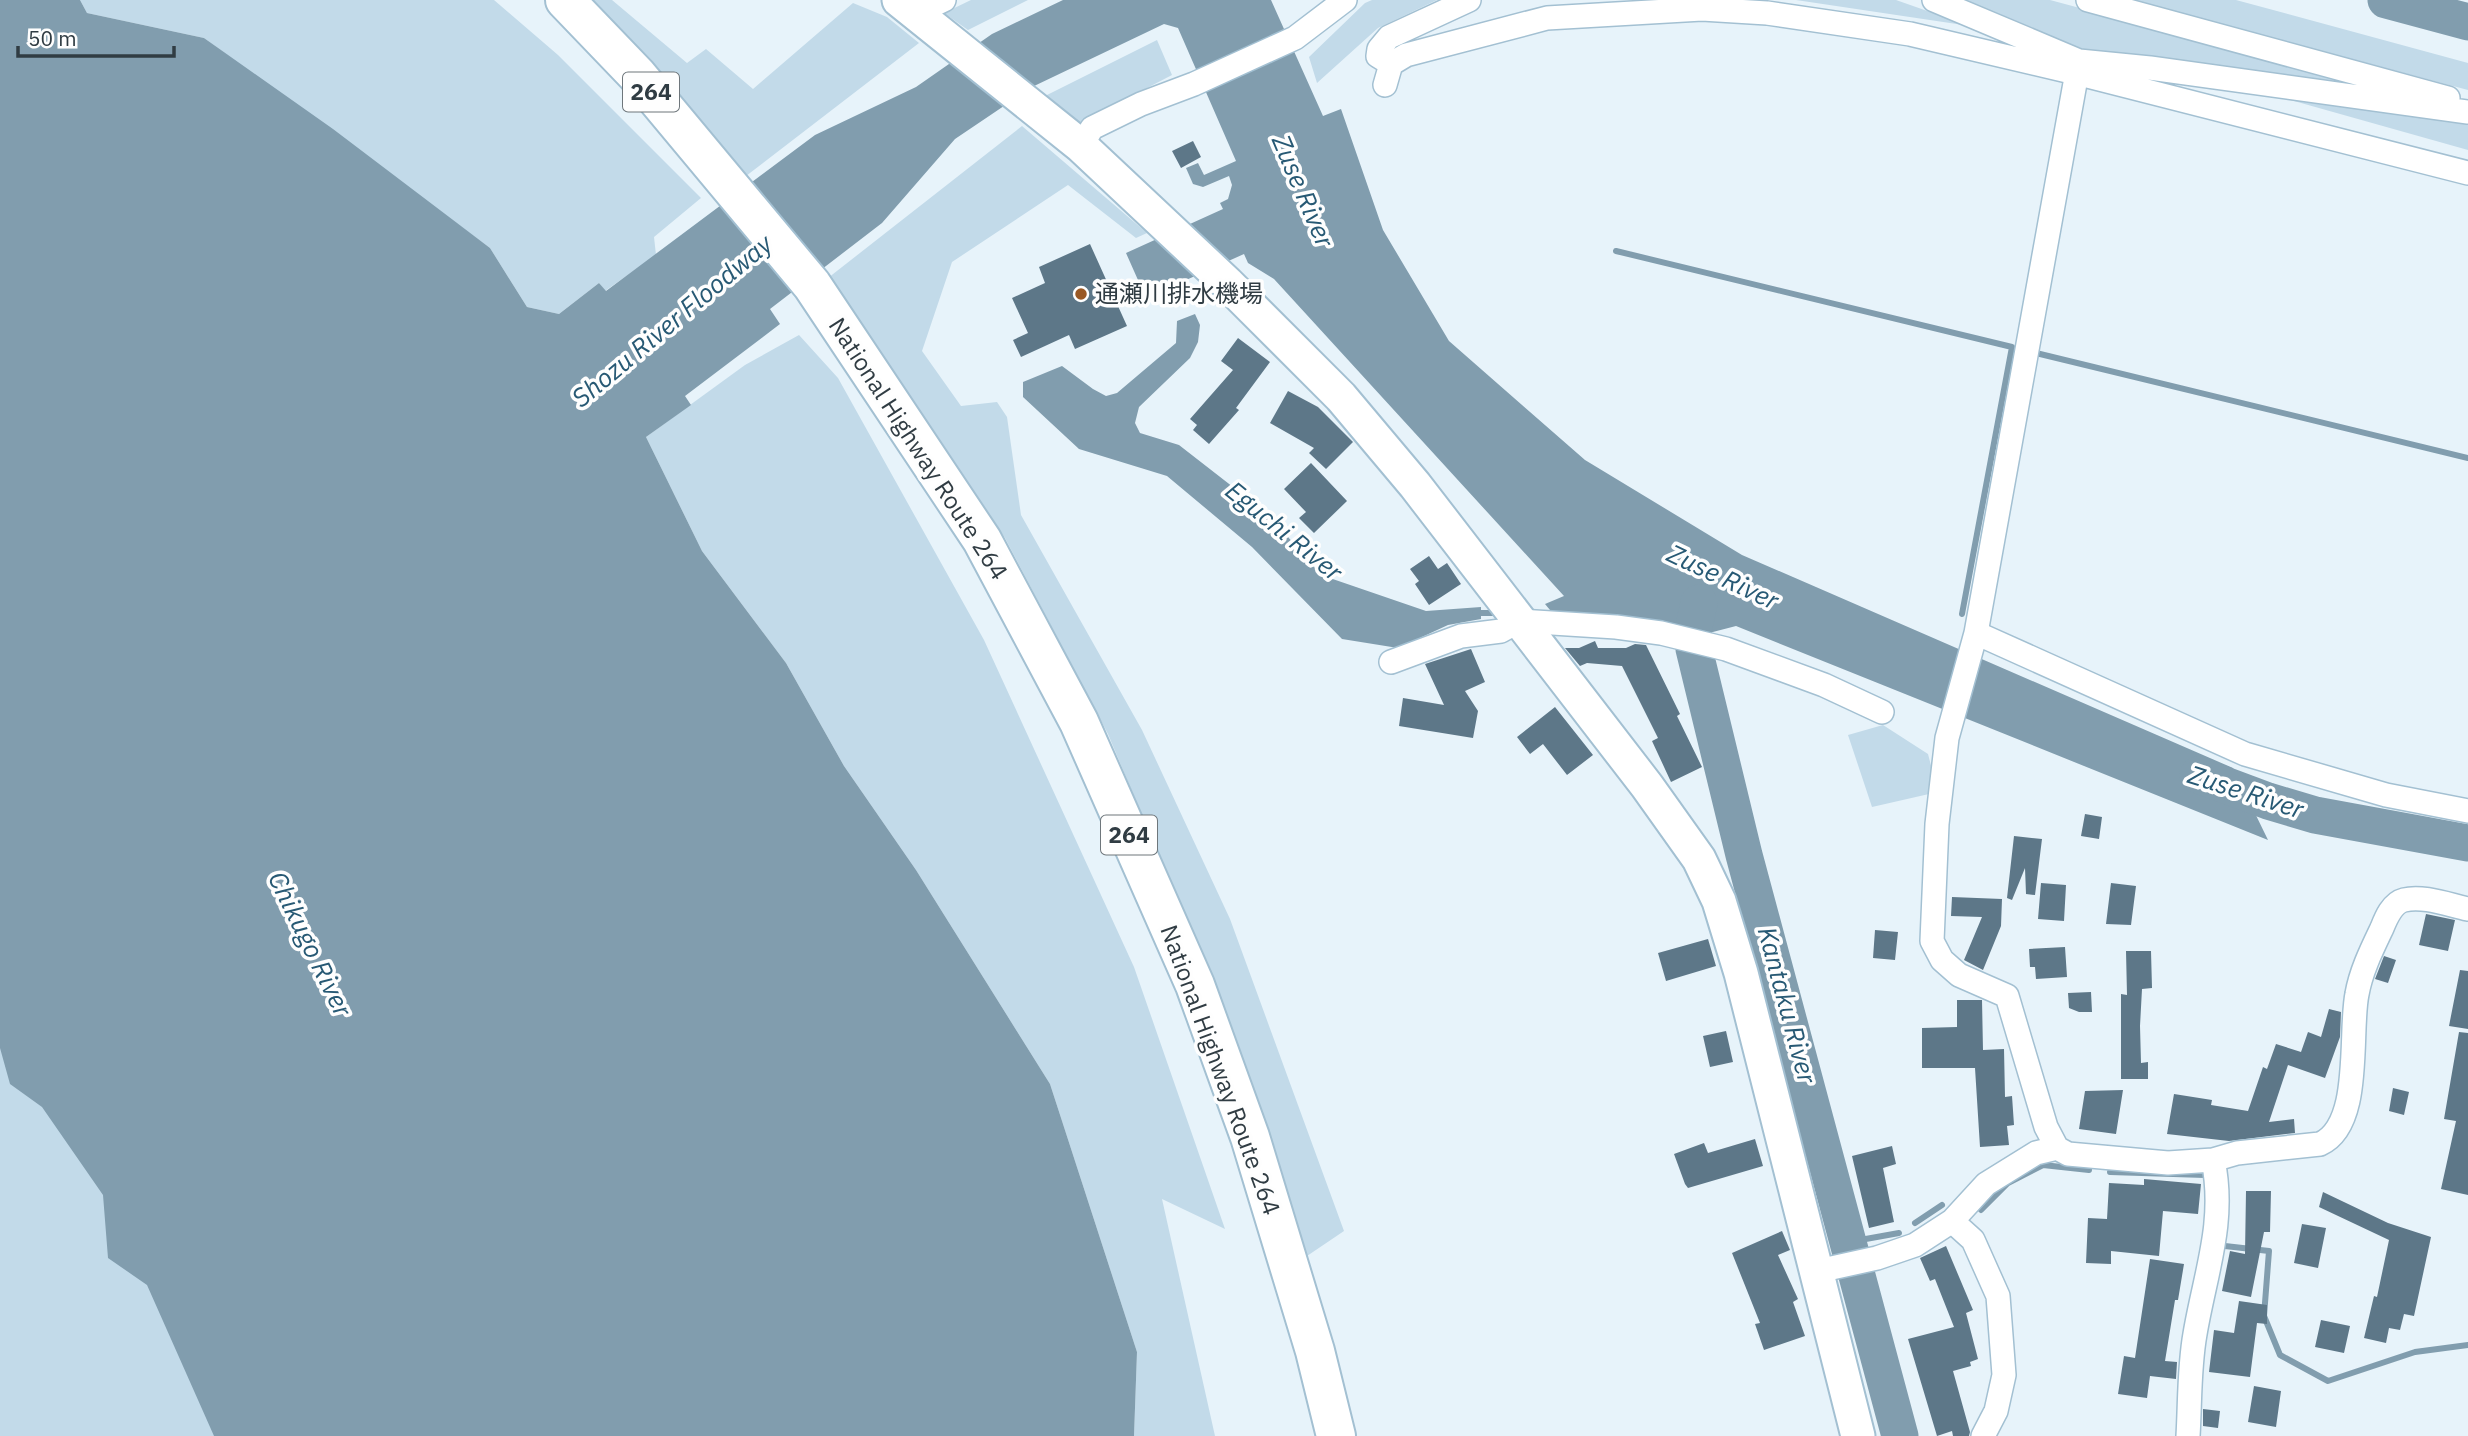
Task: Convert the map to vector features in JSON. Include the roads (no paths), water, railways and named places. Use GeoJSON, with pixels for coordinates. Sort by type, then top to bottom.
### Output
{"type":"FeatureCollection","features":[{"type":"Feature","properties":{"kind":"highway","name":"National Highway Route 264"},"geometry":{"type":"LineString","coordinates":[[565,0],[636,75],[812,285],[982,540],[1079,722],[1195,985],[1241,1112],[1315,1351],[1336,1436]]}},
{"type":"Feature","properties":{"kind":"street"},"geometry":{"type":"LineString","coordinates":[[1073,140],[1141,104],[1194,84],[1295,38],[1345,0]]}},
{"type":"Feature","properties":{"kind":"street"},"geometry":{"type":"LineString","coordinates":[[1469,0],[1389,37],[1378,49],[1378,56],[1388,75],[1406,55],[1547,19],[1702,9],[1767,13],[1910,34],[2077,67],[2468,173]]}},
{"type":"Feature","properties":{"kind":"street"},"geometry":{"type":"LineString","coordinates":[[1934,0],[2077,67],[2150,68],[2468,111]]}},
{"type":"Feature","properties":{"kind":"street"},"geometry":{"type":"LineString","coordinates":[[2088,0],[2468,104]]}},
{"type":"Feature","properties":{"kind":"street"},"geometry":{"type":"LineString","coordinates":[[922,8],[1168,227],[1342,397],[1415,485],[1692,848],[1719,901],[1828,1268],[1858,1436]]}},
{"type":"Feature","properties":{"kind":"street"},"geometry":{"type":"LineString","coordinates":[[2077,67],[1975,636],[1945,753],[1937,824],[1932,940],[1942,960],[1959,975],[2007,996],[2046,1126],[2057,1148],[2068,1154],[2168,1163],[2213,1160],[2237,1153],[2320,1144],[2330,1140],[2343,1116],[2353,1073],[2352,1036],[2357,992],[2386,918],[2395,905],[2404,900],[2419,899],[2468,909]]}},
{"type":"Feature","properties":{"kind":"street"},"geometry":{"type":"LineString","coordinates":[[1391,662],[1461,636],[1501,631],[1513,612]]}},
{"type":"Feature","properties":{"kind":"street"},"geometry":{"type":"LineString","coordinates":[[1513,612],[1661,633],[1726,649],[1824,685],[1882,712]]}},
{"type":"Feature","properties":{"kind":"street"},"geometry":{"type":"LineString","coordinates":[[1975,636],[2245,754],[2386,795],[2468,811]]}},
{"type":"Feature","properties":{"kind":"street"},"geometry":{"type":"LineString","coordinates":[[1828,1268],[1877,1258],[1914,1245],[1952,1221],[1986,1184],[2036,1153],[2057,1148]]}},
{"type":"Feature","properties":{"kind":"street"},"geometry":{"type":"LineString","coordinates":[[2188,1436],[2194,1336],[2217,1230],[2218,1184],[2213,1160]]}},
{"type":"Feature","properties":{"kind":"street"},"geometry":{"type":"LineString","coordinates":[[1952,1221],[1973,1240],[1998,1296],[2004,1376],[1996,1411],[1983,1436]]}},
{"type":"Feature","properties":{"kind":"water","name":"Chikugo River"},"geometry":{"type":"Polygon","coordinates":[[[0,0],[80,0],[87,13],[204,38],[333,129],[490,248],[527,307],[559,314],[599,283],[606,291],[815,135],[916,87],[992,34],[1063,0],[1271,0],[1323,116],[1341,109],[1383,230],[1449,341],[1585,460],[1742,555],[2233,768],[2268,840],[1736,626],[1709,633],[1673,628],[1650,620],[1560,622],[1545,604],[1564,596],[1274,279],[1248,263],[1244,254],[1146,298],[1126,253],[1223,209],[1220,203],[1228,199],[1232,185],[1229,176],[1203,187],[1193,184],[1186,168],[1198,163],[1204,175],[1236,161],[1178,28],[1164,24],[1032,87],[955,139],[882,223],[770,309],[780,324],[685,396],[691,405],[646,437],[702,551],[786,663],[844,766],[916,870],[1050,1084],[1137,1352],[1134,1436],[214,1436],[147,1285],[108,1258],[103,1195],[42,1107],[10,1084],[0,1048],[0,0]]]}},
{"type":"Feature","properties":{"kind":"water"},"geometry":{"type":"Polygon","coordinates":[[[1195,314],[1200,325],[1198,342],[1190,358],[1139,407],[1135,423],[1140,433],[1179,445],[1269,515],[1321,575],[1426,611],[1481,607],[1481,619],[1448,625],[1398,648],[1342,639],[1252,547],[1167,476],[1079,449],[1023,397],[1023,382],[1062,366],[1106,396],[1117,393],[1176,343],[1177,321],[1195,314]]]}},
{"type":"Feature","properties":{"kind":"waterway","name":"Shozu River Floodway"},"geometry":{"type":"LineString","coordinates":[[2386,0],[2468,22]]}},
{"type":"Feature","properties":{"kind":"waterway"},"geometry":{"type":"LineString","coordinates":[[1616,251],[2012,347],[1962,614]]}},
{"type":"Feature","properties":{"kind":"waterway"},"geometry":{"type":"LineString","coordinates":[[2036,353],[2468,458]]}},
{"type":"Feature","properties":{"kind":"waterway","name":"Kantaku River"},"geometry":{"type":"LineString","coordinates":[[1699,603],[1693,631],[1694,649],[1744,855],[1900,1436]]}},
{"type":"Feature","properties":{"kind":"waterway","name":"Eguchi River"},"geometry":{"type":"LineString","coordinates":[[1475,613],[1499,613]]}},
{"type":"Feature","properties":{"kind":"waterway","name":"Zuse River"},"geometry":{"type":"LineString","coordinates":[[2198,775],[2315,815],[2468,843]]}},
{"type":"Feature","properties":{"kind":"waterway"},"geometry":{"type":"LineString","coordinates":[[1981,1210],[2008,1183],[2043,1165],[2089,1170]]}},
{"type":"Feature","properties":{"kind":"waterway"},"geometry":{"type":"LineString","coordinates":[[2110,1172],[2205,1175],[2209,1181]]}},
{"type":"Feature","properties":{"kind":"waterway"},"geometry":{"type":"LineString","coordinates":[[1915,1223],[1942,1205]]}},
{"type":"Feature","properties":{"kind":"waterway"},"geometry":{"type":"LineString","coordinates":[[1849,1242],[1899,1233]]}},
{"type":"Feature","properties":{"kind":"waterway"},"geometry":{"type":"LineString","coordinates":[[2225,1246],[2269,1251],[2264,1316],[2280,1355],[2328,1381],[2415,1352],[2468,1345]]}},
{"type":"Feature","properties":{"kind":"place","name":"通瀬川排水機場"},"geometry":{"type":"Point","coordinates":[1081,294]}}]}
